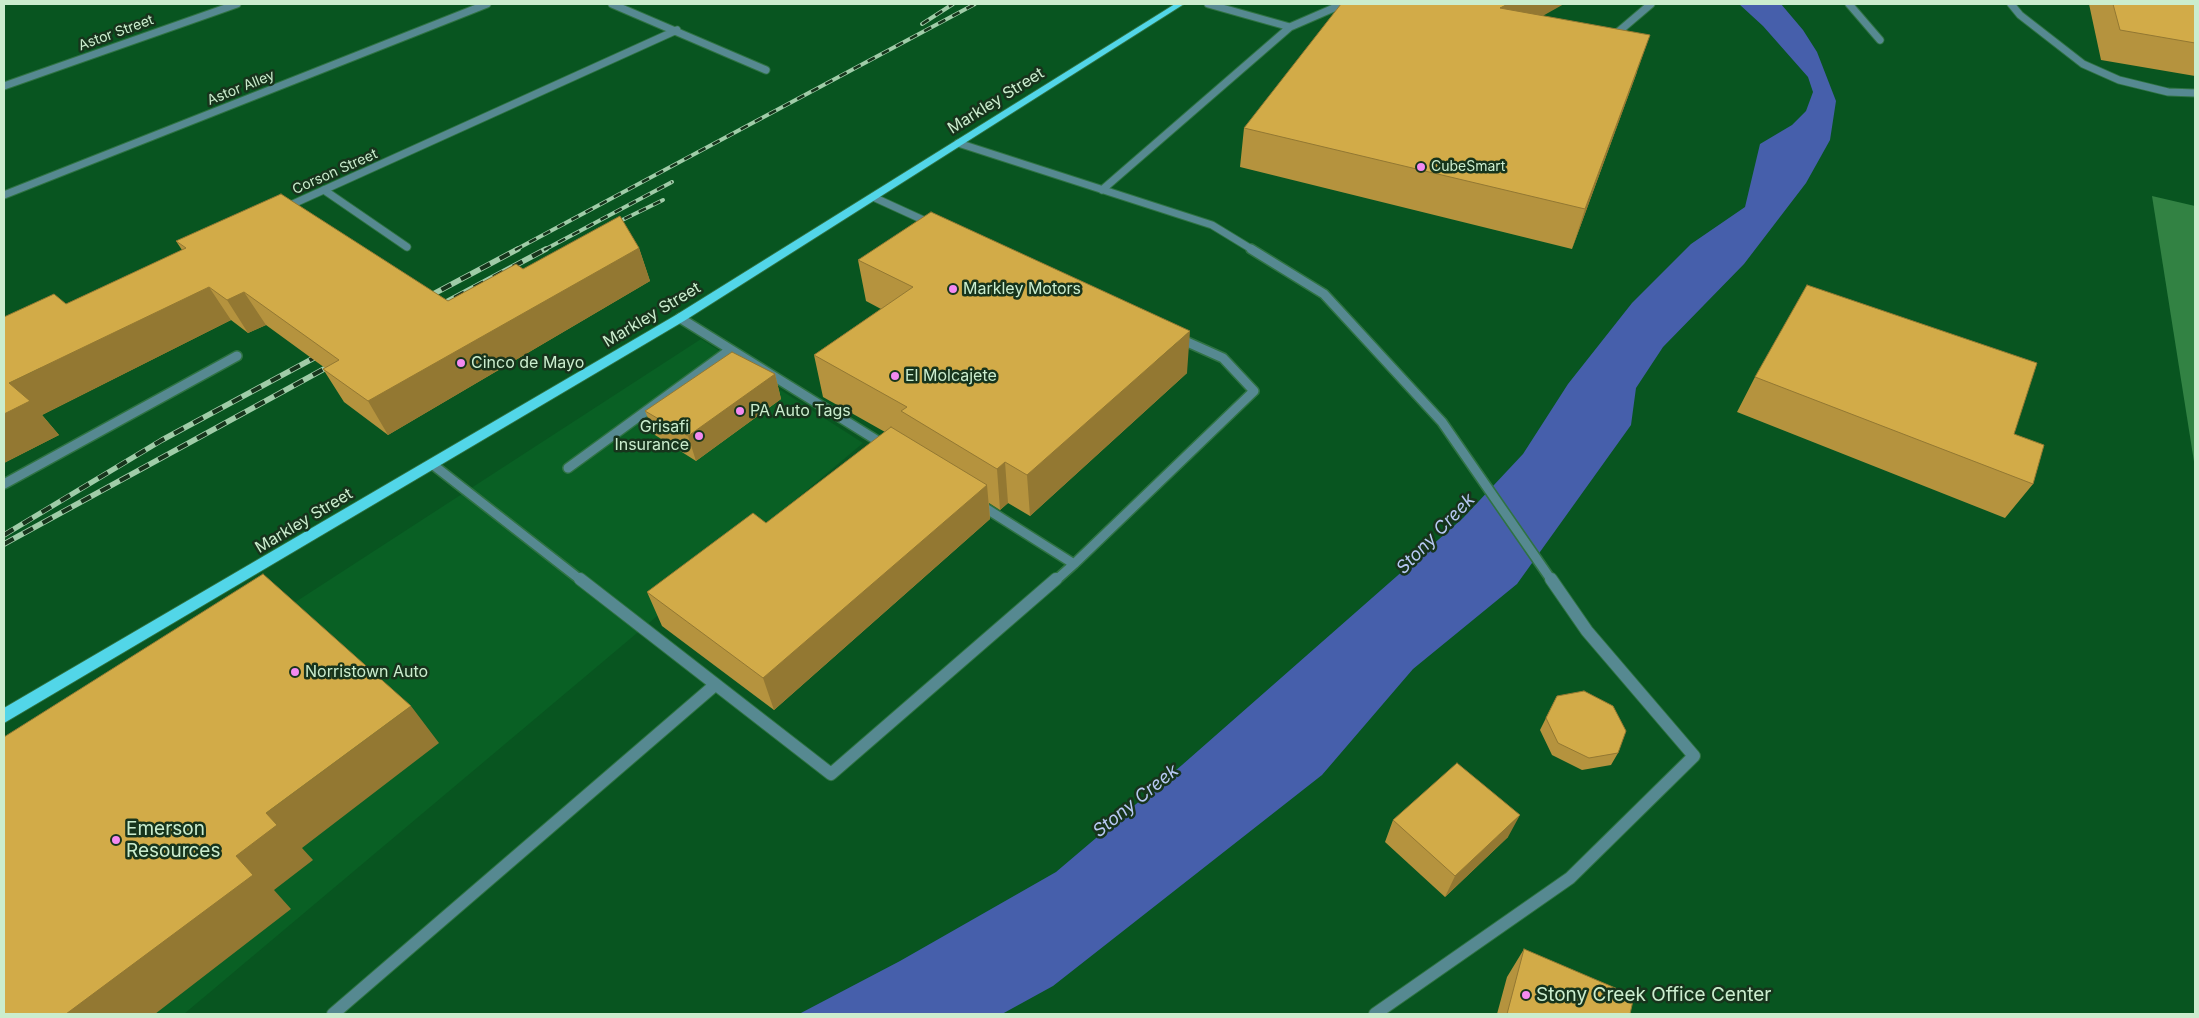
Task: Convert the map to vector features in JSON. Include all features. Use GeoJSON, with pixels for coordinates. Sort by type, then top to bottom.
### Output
{"type":"FeatureCollection","features":[{"type":"Feature","properties":{"kind":"highway","name":"Markley Street"},"geometry":{"type":"LineString","coordinates":[[4,716],[680,318],[1180,4]]}},
{"type":"Feature","properties":{"kind":"street","name":"Astor Street"},"geometry":{"type":"LineString","coordinates":[[4,86],[237,4]]}},
{"type":"Feature","properties":{"kind":"street","name":"Astor Alley"},"geometry":{"type":"LineString","coordinates":[[4,195],[487,4]]}},
{"type":"Feature","properties":{"kind":"street"},"geometry":{"type":"LineString","coordinates":[[613,4],[766,70]]}},
{"type":"Feature","properties":{"kind":"street"},"geometry":{"type":"LineString","coordinates":[[1208,4],[1290,27]]}},
{"type":"Feature","properties":{"kind":"street"},"geometry":{"type":"LineString","coordinates":[[1102,190],[1290,27],[1343,4]]}},
{"type":"Feature","properties":{"kind":"street"},"geometry":{"type":"LineString","coordinates":[[1610,39],[1651,4]]}},
{"type":"Feature","properties":{"kind":"street"},"geometry":{"type":"LineString","coordinates":[[1849,4],[1880,40]]}},
{"type":"Feature","properties":{"kind":"street"},"geometry":{"type":"LineString","coordinates":[[2011,4],[2020,15],[2083,64],[2119,80],[2168,92],[2195,93]]}},
{"type":"Feature","properties":{"kind":"street","name":"Corson Street"},"geometry":{"type":"LineString","coordinates":[[280,210],[677,30]]}},
{"type":"Feature","properties":{"kind":"street"},"geometry":{"type":"LineString","coordinates":[[958,144],[1212,225],[1324,294],[1442,422],[1587,631],[1694,756],[1570,878],[1375,1014]]}},
{"type":"Feature","properties":{"kind":"street"},"geometry":{"type":"LineString","coordinates":[[324,190],[407,247]]}},
{"type":"Feature","properties":{"kind":"street"},"geometry":{"type":"LineString","coordinates":[[873,197],[945,230]]}},
{"type":"Feature","properties":{"kind":"street"},"geometry":{"type":"LineString","coordinates":[[680,318],[898,454]]}},
{"type":"Feature","properties":{"kind":"street"},"geometry":{"type":"LineString","coordinates":[[432,464],[715,686],[831,774],[1074,564],[1254,391],[1223,358],[1169,334]]}},
{"type":"Feature","properties":{"kind":"street"},"geometry":{"type":"LineString","coordinates":[[568,468],[730,350]]}},
{"type":"Feature","properties":{"kind":"street"},"geometry":{"type":"LineString","coordinates":[[4,484],[237,356]]}},
{"type":"Feature","properties":{"kind":"street"},"geometry":{"type":"LineString","coordinates":[[974,501],[1074,564]]}},
{"type":"Feature","properties":{"kind":"street"},"geometry":{"type":"LineString","coordinates":[[333,1014],[715,686]]}},
{"type":"Feature","properties":{"kind":"shaded area"},"geometry":{"type":"Polygon","coordinates":[[[2152,196],[2195,206],[2195,468],[2152,196]]]}},
{"type":"Feature","properties":{"kind":"shaded area"},"geometry":{"type":"Polygon","coordinates":[[[701,339],[863,443],[184,1014],[4,1014],[4,791],[701,339]]]}},
{"type":"Feature","properties":{"kind":"water"},"geometry":{"type":"Polygon","coordinates":[[[1739,4],[1781,4],[1803,30],[1817,52],[1836,101],[1830,140],[1806,183],[1744,264],[1663,347],[1636,388],[1631,425],[1517,584],[1413,669],[1322,775],[1053,986],[1002,1014],[799,1014],[900,961],[1056,872],[1182,765],[1463,518],[1523,454],[1568,384],[1632,303],[1691,244],[1745,207],[1760,144],[1792,125],[1806,111],[1813,92],[1808,77],[1763,26],[1739,4]]]}},
{"type":"Feature","properties":{"kind":"building"},"geometry":{"type":"Polygon","coordinates":[[[1341,4],[1508,4],[1500,8],[1650,35],[1585,209],[1244,128],[1341,4]]]}},
{"type":"Feature","properties":{"kind":"building"},"geometry":{"type":"Polygon","coordinates":[[[2113,4],[2195,4],[2195,43],[2120,30],[2113,4]]]}},
{"type":"Feature","properties":{"kind":"building"},"geometry":{"type":"Polygon","coordinates":[[[281,194],[448,301],[516,264],[523,269],[620,216],[639,248],[368,401],[323,369],[339,360],[244,292],[227,300],[209,287],[9,383],[30,401],[4,414],[4,317],[54,294],[66,304],[186,248],[176,241],[281,194]]]}},
{"type":"Feature","properties":{"kind":"building"},"geometry":{"type":"Polygon","coordinates":[[[931,212],[1190,331],[1027,475],[1005,462],[997,469],[901,411],[907,407],[814,355],[913,287],[858,260],[931,212]]]}},
{"type":"Feature","properties":{"kind":"building"},"geometry":{"type":"Polygon","coordinates":[[[1807,285],[2037,363],[2014,434],[2044,445],[2033,484],[1755,377],[1807,285]]]}},
{"type":"Feature","properties":{"kind":"building"},"geometry":{"type":"Polygon","coordinates":[[[732,352],[775,374],[688,436],[645,411],[732,352]]]}},
{"type":"Feature","properties":{"kind":"building"},"geometry":{"type":"Polygon","coordinates":[[[891,427],[987,485],[763,678],[647,592],[753,513],[766,523],[891,427]]]}},
{"type":"Feature","properties":{"kind":"building"},"geometry":{"type":"Polygon","coordinates":[[[263,574],[411,706],[266,813],[277,825],[236,856],[253,875],[66,1014],[4,1014],[4,737],[263,574]]]}},
{"type":"Feature","properties":{"kind":"building"},"geometry":{"type":"Polygon","coordinates":[[[1584,691],[1613,706],[1626,731],[1618,753],[1589,758],[1558,743],[1546,718],[1557,696],[1584,691]]]}},
{"type":"Feature","properties":{"kind":"building"},"geometry":{"type":"Polygon","coordinates":[[[1457,763],[1520,815],[1455,876],[1393,820],[1457,763]]]}},
{"type":"Feature","properties":{"kind":"building"},"geometry":{"type":"Polygon","coordinates":[[[1524,949],[1634,996],[1630,1014],[1507,1014],[1524,949]]]}},
{"type":"Feature","properties":{"kind":"railway"},"geometry":{"type":"LineString","coordinates":[[922,24],[953,4]]}},
{"type":"Feature","properties":{"kind":"railway"},"geometry":{"type":"LineString","coordinates":[[515,250],[975,4]]}},
{"type":"Feature","properties":{"kind":"railway"},"geometry":{"type":"LineString","coordinates":[[544,250],[672,182]]}},
{"type":"Feature","properties":{"kind":"railway"},"geometry":{"type":"LineString","coordinates":[[610,226],[663,200]]}},
{"type":"Feature","properties":{"kind":"railway"},"geometry":{"type":"LineString","coordinates":[[422,300],[518,249]]}},
{"type":"Feature","properties":{"kind":"railway"},"geometry":{"type":"LineString","coordinates":[[435,308],[546,249]]}},
{"type":"Feature","properties":{"kind":"railway"},"geometry":{"type":"LineString","coordinates":[[4,535],[162,440],[325,352]]}},
{"type":"Feature","properties":{"kind":"railway"},"geometry":{"type":"LineString","coordinates":[[4,544],[335,363]]}},
{"type":"Feature","properties":{"kind":"place","name":"CubeSmart"},"geometry":{"type":"Point","coordinates":[1421,167]}},
{"type":"Feature","properties":{"kind":"place","name":"Markley Motors"},"geometry":{"type":"Point","coordinates":[953,289]}},
{"type":"Feature","properties":{"kind":"place","name":"Cinco de Mayo"},"geometry":{"type":"Point","coordinates":[461,363]}},
{"type":"Feature","properties":{"kind":"place","name":"El Molcajete"},"geometry":{"type":"Point","coordinates":[895,376]}},
{"type":"Feature","properties":{"kind":"place","name":"PA Auto Tags"},"geometry":{"type":"Point","coordinates":[740,411]}},
{"type":"Feature","properties":{"kind":"place","name":"Grisafi Insurance"},"geometry":{"type":"Point","coordinates":[699,436]}},
{"type":"Feature","properties":{"kind":"place","name":"Norristown Auto"},"geometry":{"type":"Point","coordinates":[295,672]}},
{"type":"Feature","properties":{"kind":"place","name":"Emerson Resources"},"geometry":{"type":"Point","coordinates":[116,840]}},
{"type":"Feature","properties":{"kind":"place","name":"Stony Creek Office Center"},"geometry":{"type":"Point","coordinates":[1526,995]}},
{"type":"Feature","properties":{"kind":"water label","name":"Stony Creek"},"geometry":{"type":"Point","coordinates":[1436,534]}},
{"type":"Feature","properties":{"kind":"water label","name":"Stony Creek"},"geometry":{"type":"Point","coordinates":[1136,801]}}]}
